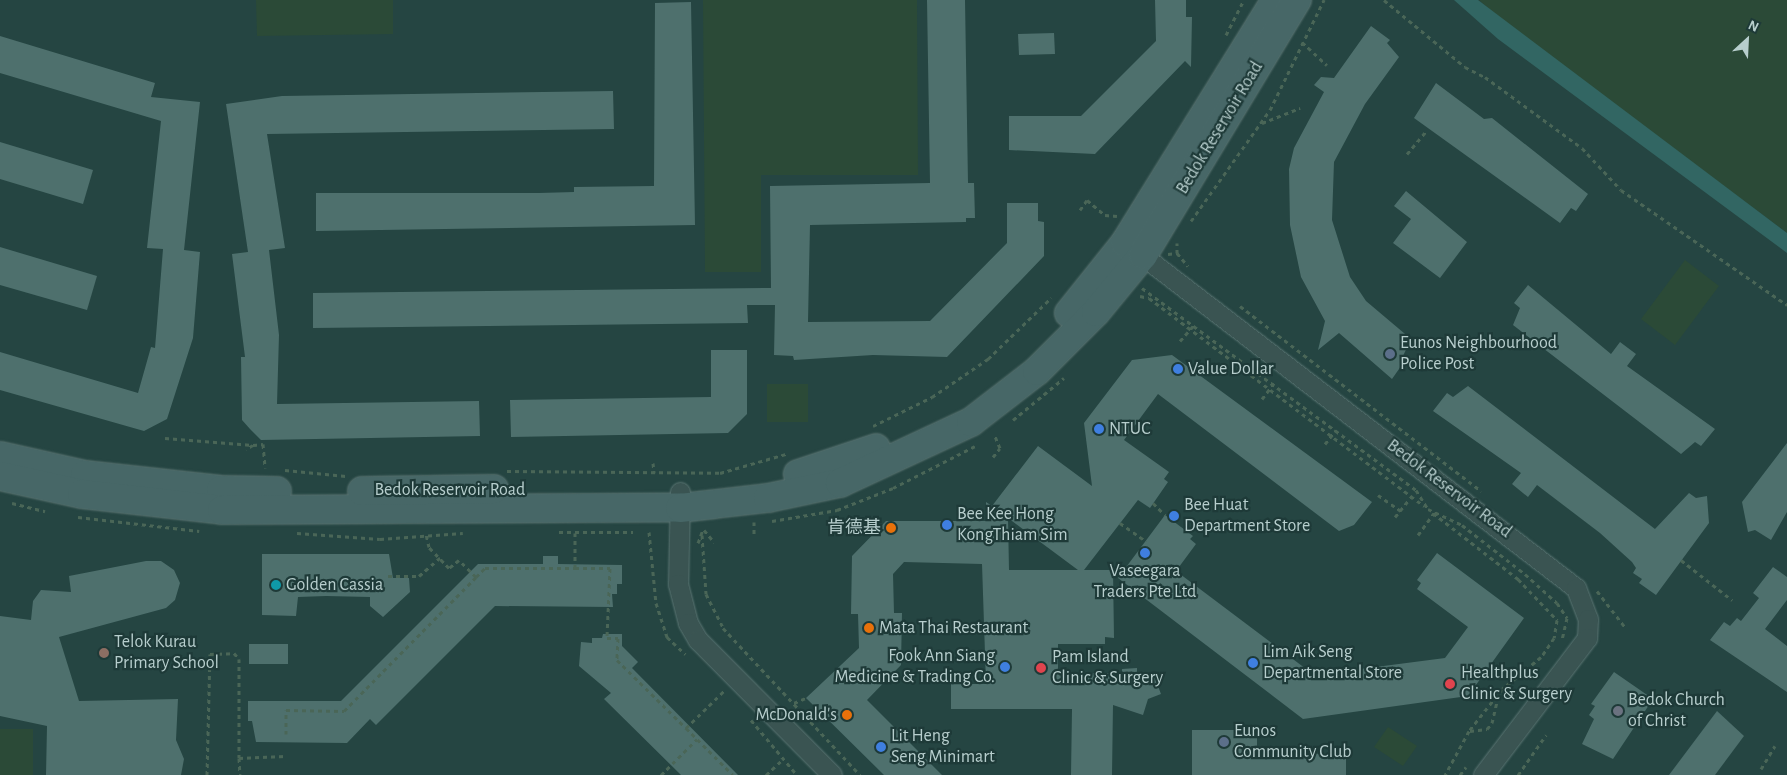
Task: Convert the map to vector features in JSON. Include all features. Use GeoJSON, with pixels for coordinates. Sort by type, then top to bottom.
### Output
{"type":"FeatureCollection","features":[{"type":"Feature","properties":{"kind":"main road","name":"Bedok Reservoir Road"},"geometry":{"type":"LineString","coordinates":[[1144,251],[1275,0]]}},
{"type":"Feature","properties":{"kind":"main road","name":"Bedok Reservoir Road"},"geometry":{"type":"LineString","coordinates":[[0,476],[82,494],[221,500],[680,500],[768,498],[840,483],[971,422],[1037,371],[1144,251],[1297,0]]}},
{"type":"Feature","properties":{"kind":"main road","name":"Bedok Reservoir Road"},"geometry":{"type":"LineString","coordinates":[[0,456],[86,476],[221,500]]}},
{"type":"Feature","properties":{"kind":"street","name":"Bedok Reservoir Road"},"geometry":{"type":"LineString","coordinates":[[1144,251],[1576,588],[1588,619],[1587,638],[1476,768]]}},
{"type":"Feature","properties":{"kind":"street"},"geometry":{"type":"LineString","coordinates":[[680,500],[678,584],[688,623],[730,684],[832,775]]}},
{"type":"Feature","properties":{"kind":"path"},"geometry":{"type":"LineString","coordinates":[[1220,46],[1244,0]]}},
{"type":"Feature","properties":{"kind":"path"},"geometry":{"type":"LineString","coordinates":[[1184,230],[1261,123],[1324,0]]}},
{"type":"Feature","properties":{"kind":"path"},"geometry":{"type":"LineString","coordinates":[[1384,0],[1465,67],[1485,77],[1582,148],[1621,190],[1787,305]]}},
{"type":"Feature","properties":{"kind":"path"},"geometry":{"type":"LineString","coordinates":[[1302,42],[1327,65]]}},
{"type":"Feature","properties":{"kind":"path"},"geometry":{"type":"LineString","coordinates":[[1261,123],[1300,108]]}},
{"type":"Feature","properties":{"kind":"path"},"geometry":{"type":"LineString","coordinates":[[1408,154],[1427,130]]}},
{"type":"Feature","properties":{"kind":"path"},"geometry":{"type":"LineString","coordinates":[[1080,210],[1087,200],[1110,216],[1122,208]]}},
{"type":"Feature","properties":{"kind":"path"},"geometry":{"type":"LineString","coordinates":[[1144,251],[1177,253],[1179,237]]}},
{"type":"Feature","properties":{"kind":"path"},"geometry":{"type":"LineString","coordinates":[[1141,288],[1274,383],[1416,490],[1428,509],[1462,525],[1557,603],[1567,618],[1564,637],[1549,658]]}},
{"type":"Feature","properties":{"kind":"path"},"geometry":{"type":"LineString","coordinates":[[863,430],[932,397],[988,359],[1054,295]]}},
{"type":"Feature","properties":{"kind":"path"},"geometry":{"type":"LineString","coordinates":[[1140,296],[1190,330],[1332,434],[1434,513],[1518,579],[1557,620],[1554,638],[1541,657],[1498,694],[1469,732],[1445,775]]}},
{"type":"Feature","properties":{"kind":"path"},"geometry":{"type":"LineString","coordinates":[[1180,340],[1194,325]]}},
{"type":"Feature","properties":{"kind":"path"},"geometry":{"type":"LineString","coordinates":[[1262,399],[1274,383]]}},
{"type":"Feature","properties":{"kind":"path"},"geometry":{"type":"LineString","coordinates":[[1325,444],[1336,430]]}},
{"type":"Feature","properties":{"kind":"path"},"geometry":{"type":"LineString","coordinates":[[993,457],[1000,448],[994,434]]}},
{"type":"Feature","properties":{"kind":"path"},"geometry":{"type":"LineString","coordinates":[[165,438],[253,445],[263,444],[265,468]]}},
{"type":"Feature","properties":{"kind":"path"},"geometry":{"type":"LineString","coordinates":[[246,450],[253,445]]}},
{"type":"Feature","properties":{"kind":"path"},"geometry":{"type":"LineString","coordinates":[[720,473],[789,453]]}},
{"type":"Feature","properties":{"kind":"path"},"geometry":{"type":"LineString","coordinates":[[653,464],[654,472]]}},
{"type":"Feature","properties":{"kind":"path"},"geometry":{"type":"LineString","coordinates":[[1378,495],[1400,511]]}},
{"type":"Feature","properties":{"kind":"path"},"geometry":{"type":"LineString","coordinates":[[1396,517],[1412,496]]}},
{"type":"Feature","properties":{"kind":"path"},"geometry":{"type":"LineString","coordinates":[[1153,503],[1165,515]]}},
{"type":"Feature","properties":{"kind":"path"},"geometry":{"type":"LineString","coordinates":[[1418,535],[1434,513]]}},
{"type":"Feature","properties":{"kind":"path"},"geometry":{"type":"LineString","coordinates":[[754,522],[754,537]]}},
{"type":"Feature","properties":{"kind":"path"},"geometry":{"type":"LineString","coordinates":[[1120,523],[1146,541]]}},
{"type":"Feature","properties":{"kind":"path"},"geometry":{"type":"LineString","coordinates":[[150,528],[204,532]]}},
{"type":"Feature","properties":{"kind":"path"},"geometry":{"type":"LineString","coordinates":[[556,532],[576,533],[654,529]]}},
{"type":"Feature","properties":{"kind":"path"},"geometry":{"type":"LineString","coordinates":[[703,529],[714,542]]}},
{"type":"Feature","properties":{"kind":"path"},"geometry":{"type":"LineString","coordinates":[[696,547],[703,529]]}},
{"type":"Feature","properties":{"kind":"path"},"geometry":{"type":"LineString","coordinates":[[703,529],[701,554],[706,594],[723,628],[860,775]]}},
{"type":"Feature","properties":{"kind":"path"},"geometry":{"type":"LineString","coordinates":[[291,533],[380,539],[472,532]]}},
{"type":"Feature","properties":{"kind":"path"},"geometry":{"type":"LineString","coordinates":[[575,568],[576,533]]}},
{"type":"Feature","properties":{"kind":"path"},"geometry":{"type":"LineString","coordinates":[[426,534],[429,547],[449,568],[459,560],[476,577]]}},
{"type":"Feature","properties":{"kind":"path"},"geometry":{"type":"LineString","coordinates":[[974,536],[987,535]]}},
{"type":"Feature","properties":{"kind":"path"},"geometry":{"type":"LineString","coordinates":[[388,576],[419,576],[440,558]]}},
{"type":"Feature","properties":{"kind":"path"},"geometry":{"type":"LineString","coordinates":[[1681,560],[1732,600]]}},
{"type":"Feature","properties":{"kind":"path"},"geometry":{"type":"LineString","coordinates":[[286,734],[286,710],[344,710],[485,568],[610,568],[607,638],[618,638],[617,660],[733,775]]}},
{"type":"Feature","properties":{"kind":"path"},"geometry":{"type":"LineString","coordinates":[[207,775],[210,654],[234,653],[239,658],[240,775]]}},
{"type":"Feature","properties":{"kind":"path"},"geometry":{"type":"LineString","coordinates":[[730,684],[730,697]]}},
{"type":"Feature","properties":{"kind":"path"},"geometry":{"type":"LineString","coordinates":[[686,728],[730,684]]}},
{"type":"Feature","properties":{"kind":"path"},"geometry":{"type":"LineString","coordinates":[[1469,732],[1487,729],[1492,723],[1498,694]]}},
{"type":"Feature","properties":{"kind":"path"},"geometry":{"type":"LineString","coordinates":[[794,704],[806,698]]}},
{"type":"Feature","properties":{"kind":"path"},"geometry":{"type":"LineString","coordinates":[[748,717],[797,775]]}},
{"type":"Feature","properties":{"kind":"path"},"geometry":{"type":"LineString","coordinates":[[1490,734],[1496,727],[1492,723]]}},
{"type":"Feature","properties":{"kind":"path"},"geometry":{"type":"LineString","coordinates":[[1518,775],[1546,735]]}},
{"type":"Feature","properties":{"kind":"path"},"geometry":{"type":"LineString","coordinates":[[661,775],[697,739]]}},
{"type":"Feature","properties":{"kind":"path"},"geometry":{"type":"LineString","coordinates":[[1761,770],[1775,746]]}},
{"type":"Feature","properties":{"kind":"path"},"geometry":{"type":"LineString","coordinates":[[239,758],[286,756]]}},
{"type":"Feature","properties":{"kind":"path"},"geometry":{"type":"LineString","coordinates":[[766,775],[783,758]]}},
{"type":"Feature","properties":{"kind":"path"},"geometry":{"type":"LineString","coordinates":[[1460,775],[1476,768]]}},
{"type":"Feature","properties":{"kind":"green space"},"geometry":{"type":"Polygon","coordinates":[[[256,0],[393,0],[393,34],[257,36],[256,0]]]}},
{"type":"Feature","properties":{"kind":"green space"},"geometry":{"type":"Polygon","coordinates":[[[703,0],[917,0],[918,175],[761,175],[761,272],[705,272],[703,0]]]}},
{"type":"Feature","properties":{"kind":"green space"},"geometry":{"type":"Polygon","coordinates":[[[1479,0],[1787,0],[1787,233],[1508,26],[1479,0]]]}},
{"type":"Feature","properties":{"kind":"green space"},"geometry":{"type":"Polygon","coordinates":[[[1685,260],[1719,286],[1675,345],[1641,319],[1685,260]]]}},
{"type":"Feature","properties":{"kind":"green space"},"geometry":{"type":"Polygon","coordinates":[[[767,384],[808,384],[808,422],[767,422],[767,384]]]}},
{"type":"Feature","properties":{"kind":"green space"},"geometry":{"type":"Polygon","coordinates":[[[1388,727],[1417,746],[1403,766],[1374,747],[1388,727]]]}},
{"type":"Feature","properties":{"kind":"green space"},"geometry":{"type":"Polygon","coordinates":[[[0,729],[33,729],[33,775],[0,775],[0,729]]]}},
{"type":"Feature","properties":{"kind":"water"},"geometry":{"type":"Polygon","coordinates":[[[1454,0],[1478,0],[1787,233],[1787,253],[1498,39],[1454,0]]]}},
{"type":"Feature","properties":{"kind":"building"},"geometry":{"type":"Polygon","coordinates":[[[927,0],[965,0],[968,183],[974,183],[975,218],[966,218],[966,222],[810,225],[808,322],[930,321],[1007,243],[1007,203],[1038,203],[1038,221],[1044,222],[1044,256],[947,357],[873,355],[794,360],[793,356],[774,355],[775,305],[747,305],[748,323],[313,328],[313,293],[771,288],[770,186],[930,183],[927,0]]]}},
{"type":"Feature","properties":{"kind":"building"},"geometry":{"type":"Polygon","coordinates":[[[1155,0],[1186,0],[1186,17],[1192,17],[1191,67],[1185,61],[1095,154],[1009,150],[1009,116],[1081,116],[1156,41],[1155,0]]]}},
{"type":"Feature","properties":{"kind":"building"},"geometry":{"type":"Polygon","coordinates":[[[691,2],[695,225],[316,231],[316,193],[539,193],[574,192],[574,187],[654,186],[655,3],[691,2]]]}},
{"type":"Feature","properties":{"kind":"building"},"geometry":{"type":"Polygon","coordinates":[[[1371,26],[1390,40],[1387,43],[1399,57],[1365,104],[1334,162],[1332,220],[1350,277],[1366,301],[1411,339],[1403,356],[1406,359],[1392,379],[1339,333],[1318,350],[1325,321],[1301,277],[1290,225],[1289,169],[1294,148],[1324,92],[1314,85],[1321,77],[1334,78],[1371,26]]]}},
{"type":"Feature","properties":{"kind":"building"},"geometry":{"type":"Polygon","coordinates":[[[1054,33],[1055,54],[1019,55],[1018,34],[1054,33]]]}},
{"type":"Feature","properties":{"kind":"building"},"geometry":{"type":"Polygon","coordinates":[[[0,36],[155,83],[151,97],[200,102],[184,250],[200,252],[193,338],[167,419],[144,431],[0,390],[0,352],[138,393],[151,347],[155,348],[163,249],[147,248],[161,121],[0,73],[0,36]]]}},
{"type":"Feature","properties":{"kind":"building"},"geometry":{"type":"Polygon","coordinates":[[[1436,83],[1484,119],[1492,118],[1588,194],[1576,211],[1571,208],[1560,223],[1414,118],[1436,83]]]}},
{"type":"Feature","properties":{"kind":"building"},"geometry":{"type":"Polygon","coordinates":[[[613,91],[614,129],[267,134],[285,248],[269,250],[279,335],[277,404],[479,401],[480,436],[261,440],[250,429],[242,420],[241,357],[245,357],[232,254],[248,252],[226,104],[282,96],[613,91]]]}},
{"type":"Feature","properties":{"kind":"building"},"geometry":{"type":"Polygon","coordinates":[[[0,142],[93,170],[83,204],[0,179],[0,142]]]}},
{"type":"Feature","properties":{"kind":"building"},"geometry":{"type":"Polygon","coordinates":[[[1406,191],[1467,242],[1440,278],[1393,243],[1411,219],[1394,206],[1406,191]]]}},
{"type":"Feature","properties":{"kind":"building"},"geometry":{"type":"Polygon","coordinates":[[[0,247],[97,276],[87,310],[0,285],[0,247]]]}},
{"type":"Feature","properties":{"kind":"building"},"geometry":{"type":"Polygon","coordinates":[[[1528,285],[1611,354],[1620,342],[1636,354],[1627,366],[1715,429],[1701,446],[1695,442],[1681,454],[1513,325],[1520,308],[1514,303],[1528,285]]]}},
{"type":"Feature","properties":{"kind":"building"},"geometry":{"type":"Polygon","coordinates":[[[711,350],[747,350],[747,414],[728,433],[511,437],[510,400],[711,397],[711,350]]]}},
{"type":"Feature","properties":{"kind":"building"},"geometry":{"type":"Polygon","coordinates":[[[1172,355],[1372,502],[1354,525],[1339,531],[1158,394],[1124,440],[1169,472],[1164,479],[1168,482],[1150,508],[1138,500],[1084,570],[1113,570],[1114,638],[1105,637],[1105,644],[1058,644],[1058,673],[1122,673],[1122,669],[1137,668],[1137,679],[1153,673],[1161,694],[1148,699],[1143,715],[1113,705],[1112,775],[1071,775],[1072,709],[951,709],[951,684],[986,684],[982,564],[904,562],[893,574],[894,613],[902,613],[901,665],[867,700],[942,775],[884,775],[806,698],[859,648],[858,614],[851,614],[852,556],[886,521],[986,521],[986,502],[992,506],[1038,446],[1092,486],[1084,423],[1132,360],[1172,355]],[[1008,518],[1009,570],[1078,570],[1008,518]]]}},
{"type":"Feature","properties":{"kind":"building"},"geometry":{"type":"Polygon","coordinates":[[[1468,386],[1655,529],[1689,493],[1696,498],[1707,496],[1709,523],[1656,595],[1639,583],[1642,579],[1633,573],[1636,568],[1632,562],[1600,533],[1537,485],[1528,497],[1512,484],[1521,473],[1433,411],[1447,393],[1453,397],[1468,386]]]}},
{"type":"Feature","properties":{"kind":"building"},"geometry":{"type":"Polygon","coordinates":[[[1787,443],[1787,512],[1771,540],[1755,530],[1748,532],[1742,502],[1787,443]]]}},
{"type":"Feature","properties":{"kind":"building"},"geometry":{"type":"Polygon","coordinates":[[[1165,515],[1193,536],[1190,539],[1196,544],[1176,571],[1314,675],[1445,658],[1468,627],[1417,589],[1421,583],[1417,580],[1437,553],[1524,618],[1468,696],[1303,719],[1118,578],[1165,515]]]}},
{"type":"Feature","properties":{"kind":"building","name":"Golden Cassia"},"geometry":{"type":"Polygon","coordinates":[[[262,554],[389,554],[393,578],[409,578],[410,592],[383,617],[370,606],[370,597],[326,596],[298,597],[296,616],[262,615],[262,554]]]}},
{"type":"Feature","properties":{"kind":"building"},"geometry":{"type":"Polygon","coordinates":[[[543,556],[558,556],[558,564],[622,565],[622,584],[617,584],[617,594],[612,594],[613,607],[495,606],[376,725],[370,719],[347,743],[256,742],[252,721],[248,721],[248,701],[341,701],[478,564],[543,564],[543,556]]]}},
{"type":"Feature","properties":{"kind":"building","name":"Telok Kurau Primary School"},"geometry":{"type":"Polygon","coordinates":[[[146,561],[161,561],[174,570],[180,583],[175,600],[166,608],[59,637],[79,701],[178,699],[176,740],[184,759],[181,775],[46,775],[47,726],[0,716],[0,616],[31,620],[33,601],[41,590],[71,592],[69,576],[146,561]]]}},
{"type":"Feature","properties":{"kind":"building"},"geometry":{"type":"Polygon","coordinates":[[[1773,567],[1787,577],[1787,600],[1765,629],[1787,646],[1787,692],[1710,640],[1724,622],[1730,626],[1737,618],[1741,621],[1759,598],[1753,593],[1773,567]]]}},
{"type":"Feature","properties":{"kind":"building"},"geometry":{"type":"Polygon","coordinates":[[[603,634],[622,634],[622,646],[638,662],[632,668],[738,775],[681,775],[604,699],[611,693],[579,666],[581,642],[592,643],[592,638],[602,638],[603,634]]]}},
{"type":"Feature","properties":{"kind":"building"},"geometry":{"type":"Polygon","coordinates":[[[249,644],[288,644],[288,664],[249,664],[249,644]]]}},
{"type":"Feature","properties":{"kind":"building","name":"Bedok Church of Christ"},"geometry":{"type":"Polygon","coordinates":[[[1614,672],[1653,699],[1613,759],[1582,744],[1594,719],[1589,715],[1595,706],[1591,704],[1614,672]]]}},
{"type":"Feature","properties":{"kind":"building"},"geometry":{"type":"Polygon","coordinates":[[[1717,711],[1744,736],[1715,775],[1669,775],[1717,711]]]}},
{"type":"Feature","properties":{"kind":"building","name":"Eunos Community Club"},"geometry":{"type":"Polygon","coordinates":[[[1192,730],[1257,730],[1257,753],[1346,754],[1346,775],[1192,775],[1192,730]]]}},
{"type":"Feature","properties":{"kind":"place","name":"Eunos Neighbourhood Police Post"},"geometry":{"type":"Point","coordinates":[1390,354]}},
{"type":"Feature","properties":{"kind":"place","name":"Value Dollar"},"geometry":{"type":"Point","coordinates":[1178,369]}},
{"type":"Feature","properties":{"kind":"place","name":"NTUC"},"geometry":{"type":"Point","coordinates":[1099,429]}},
{"type":"Feature","properties":{"kind":"place","name":"Bee Huat Department Store"},"geometry":{"type":"Point","coordinates":[1174,516]}},
{"type":"Feature","properties":{"kind":"place","name":"Bee Kee Hong KongThiam Sim"},"geometry":{"type":"Point","coordinates":[947,525]}},
{"type":"Feature","properties":{"kind":"place","name":"肯德基"},"geometry":{"type":"Point","coordinates":[891,528]}},
{"type":"Feature","properties":{"kind":"place","name":"Vaseegara Traders Pte Ltd"},"geometry":{"type":"Point","coordinates":[1145,553]}},
{"type":"Feature","properties":{"kind":"place","name":"Golden Cassia"},"geometry":{"type":"Point","coordinates":[276,585]}},
{"type":"Feature","properties":{"kind":"place","name":"Mata Thai Restaurant"},"geometry":{"type":"Point","coordinates":[869,628]}},
{"type":"Feature","properties":{"kind":"place","name":"Telok Kurau Primary School"},"geometry":{"type":"Point","coordinates":[104,653]}},
{"type":"Feature","properties":{"kind":"place","name":"Lim Aik Seng Departmental Store"},"geometry":{"type":"Point","coordinates":[1253,663]}},
{"type":"Feature","properties":{"kind":"place","name":"Fook Ann Siang Medicine & Trading Co."},"geometry":{"type":"Point","coordinates":[1005,667]}},
{"type":"Feature","properties":{"kind":"place","name":"Pam Island Clinic & Surgery"},"geometry":{"type":"Point","coordinates":[1041,668]}},
{"type":"Feature","properties":{"kind":"place","name":"Healthplus Clinic & Surgery"},"geometry":{"type":"Point","coordinates":[1450,684]}},
{"type":"Feature","properties":{"kind":"place","name":"Bedok Church of Christ"},"geometry":{"type":"Point","coordinates":[1618,711]}},
{"type":"Feature","properties":{"kind":"place","name":"McDonald's"},"geometry":{"type":"Point","coordinates":[847,715]}},
{"type":"Feature","properties":{"kind":"place","name":"Eunos Community Club"},"geometry":{"type":"Point","coordinates":[1224,742]}},
{"type":"Feature","properties":{"kind":"place","name":"Lit Heng Seng Minimart"},"geometry":{"type":"Point","coordinates":[881,747]}}]}
